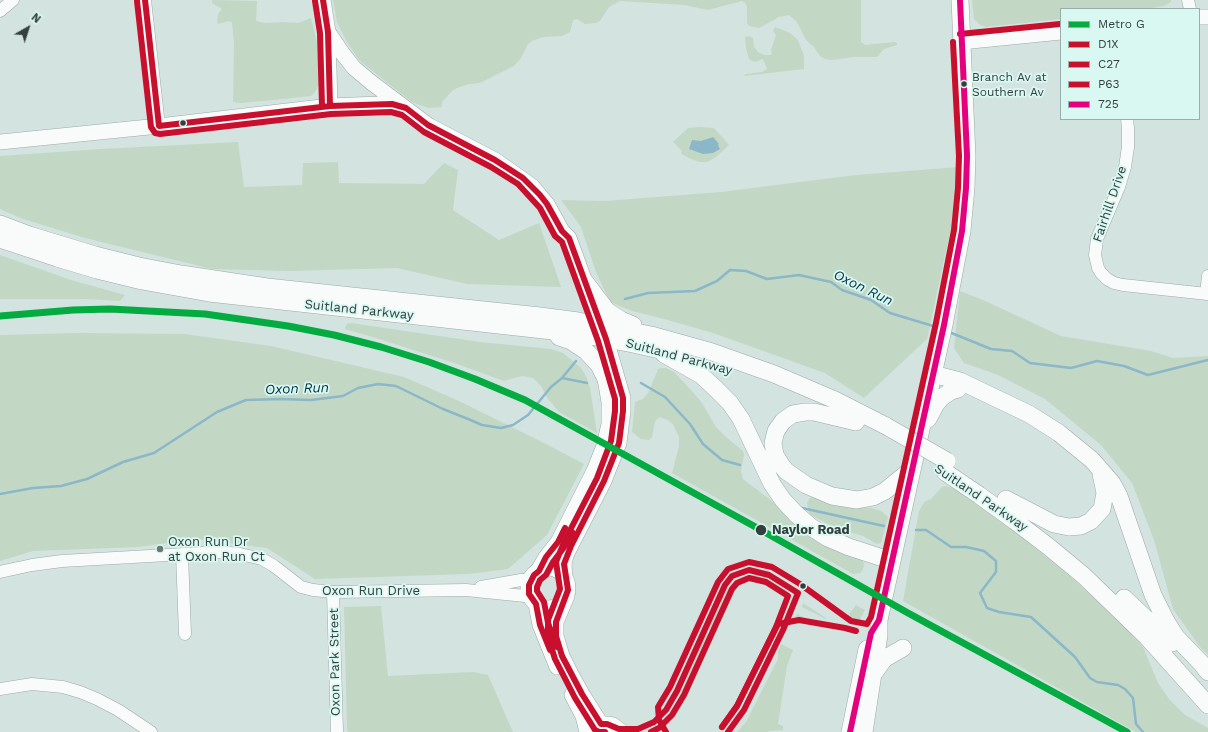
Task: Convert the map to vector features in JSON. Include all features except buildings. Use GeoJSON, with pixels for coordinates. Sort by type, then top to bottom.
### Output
{"type":"FeatureCollection","features":[{"type":"Feature","properties":{"kind":"highway"},"geometry":{"type":"LineString","coordinates":[[864,732],[879,635],[879,620],[939,346],[962,231],[966,188],[965,110],[960,0]]}},
{"type":"Feature","properties":{"kind":"highway","name":"Suitland Parkway"},"geometry":{"type":"LineString","coordinates":[[0,224],[95,255],[139,266],[181,274],[260,286],[511,312],[598,331],[652,348],[696,359],[756,379],[797,395],[856,422],[886,431]]}},
{"type":"Feature","properties":{"kind":"highway","name":"Suitland Parkway"},"geometry":{"type":"LineString","coordinates":[[0,239],[97,270],[208,293],[530,329],[598,331],[667,339],[712,352],[774,374],[835,400],[946,467],[1006,500],[1056,538],[1096,572],[1156,627],[1208,680]]}},
{"type":"Feature","properties":{"kind":"highway"},"geometry":{"type":"LineString","coordinates":[[584,282],[601,305],[611,314],[621,320],[667,339]]}},
{"type":"Feature","properties":{"kind":"highway"},"geometry":{"type":"LineString","coordinates":[[530,329],[565,339],[582,348],[595,360],[606,379]]}},
{"type":"Feature","properties":{"kind":"highway"},"geometry":{"type":"LineString","coordinates":[[939,346],[952,368],[981,391]]}},
{"type":"Feature","properties":{"kind":"highway"},"geometry":{"type":"LineString","coordinates":[[652,348],[701,375],[730,403],[744,424],[772,484],[783,500],[796,514],[828,538],[892,561]]}},
{"type":"Feature","properties":{"kind":"highway"},"geometry":{"type":"LineString","coordinates":[[932,378],[958,389],[981,391]]}},
{"type":"Feature","properties":{"kind":"highway"},"geometry":{"type":"LineString","coordinates":[[932,378],[960,382],[1023,411],[1050,427],[1078,448],[1099,468],[1112,483],[1119,496],[1152,595],[1176,637],[1208,672]]}},
{"type":"Feature","properties":{"kind":"highway"},"geometry":{"type":"LineString","coordinates":[[918,440],[938,401],[947,393],[958,389]]}},
{"type":"Feature","properties":{"kind":"highway"},"geometry":{"type":"LineString","coordinates":[[856,422],[814,412],[793,414],[783,421],[776,431],[773,443],[775,455],[792,477],[815,490],[841,498],[857,500],[873,497],[890,488],[912,469]]}},
{"type":"Feature","properties":{"kind":"highway","name":"Suitland Parkway"},"geometry":{"type":"LineString","coordinates":[[946,467],[1084,576],[1147,637],[1208,705]]}},
{"type":"Feature","properties":{"kind":"highway"},"geometry":{"type":"LineString","coordinates":[[1006,500],[1054,524],[1069,527],[1086,524],[1099,513],[1104,504],[1104,486],[1099,468]]}},
{"type":"Feature","properties":{"kind":"highway"},"geometry":{"type":"LineString","coordinates":[[873,497],[881,498],[891,503],[902,518]]}},
{"type":"Feature","properties":{"kind":"highway"},"geometry":{"type":"LineString","coordinates":[[850,732],[871,634],[879,620]]}},
{"type":"Feature","properties":{"kind":"highway"},"geometry":{"type":"LineString","coordinates":[[874,672],[884,659],[903,648]]}},
{"type":"Feature","properties":{"kind":"main road"},"geometry":{"type":"LineString","coordinates":[[323,0],[328,32],[330,106]]}},
{"type":"Feature","properties":{"kind":"main road"},"geometry":{"type":"LineString","coordinates":[[328,32],[354,68],[428,125],[495,160],[523,178],[547,204],[562,231],[569,238],[584,282],[598,331],[609,402],[609,424],[604,446],[594,471],[558,542],[540,566],[534,587],[540,625],[549,648],[558,670],[583,716],[592,729]]}},
{"type":"Feature","properties":{"kind":"main road"},"geometry":{"type":"LineString","coordinates":[[962,42],[1060,32]]}},
{"type":"Feature","properties":{"kind":"main road"},"geometry":{"type":"LineString","coordinates":[[0,142],[159,126],[330,106],[392,104],[406,108]]}},
{"type":"Feature","properties":{"kind":"main road"},"geometry":{"type":"LineString","coordinates":[[562,231],[567,259],[598,331],[623,398],[619,443],[604,481],[566,555],[564,564],[565,578]]}},
{"type":"Feature","properties":{"kind":"main road"},"geometry":{"type":"LineString","coordinates":[[534,587],[551,569],[562,574],[568,584],[567,596],[556,622],[556,636],[562,656],[582,694],[592,729]]}},
{"type":"Feature","properties":{"kind":"main road"},"geometry":{"type":"LineString","coordinates":[[534,587],[547,608],[554,608],[567,596]]}},
{"type":"Feature","properties":{"kind":"main road"},"geometry":{"type":"LineString","coordinates":[[592,729],[613,725],[622,732]]}},
{"type":"Feature","properties":{"kind":"street"},"geometry":{"type":"LineString","coordinates":[[0,11],[13,0]]}},
{"type":"Feature","properties":{"kind":"street"},"geometry":{"type":"LineString","coordinates":[[144,0],[159,126]]}},
{"type":"Feature","properties":{"kind":"street","name":"Fairhill Drive"},"geometry":{"type":"LineString","coordinates":[[1126,120],[1128,128],[1128,147],[1125,167],[1119,187],[1097,239],[1095,255],[1098,268],[1107,279],[1114,283],[1207,294]]}},
{"type":"Feature","properties":{"kind":"street"},"geometry":{"type":"LineString","coordinates":[[1207,294],[1208,276]]}},
{"type":"Feature","properties":{"kind":"street","name":"Oxon Run Drive"},"geometry":{"type":"LineString","coordinates":[[0,572],[32,565],[62,561],[220,552],[254,557],[274,566],[303,588],[313,590],[333,592],[466,590],[522,580],[534,587]]}},
{"type":"Feature","properties":{"kind":"street"},"geometry":{"type":"LineString","coordinates":[[182,554],[184,634]]}},
{"type":"Feature","properties":{"kind":"street","name":"Oxon Park Street"},"geometry":{"type":"LineString","coordinates":[[333,592],[337,732]]}},
{"type":"Feature","properties":{"kind":"street"},"geometry":{"type":"LineString","coordinates":[[0,689],[32,684],[63,687],[97,698],[118,710],[148,731]]}},
{"type":"Feature","properties":{"kind":"green space"},"geometry":{"type":"Polygon","coordinates":[[[212,0],[257,1],[256,21],[265,23],[298,23],[311,18],[317,43],[319,84],[315,92],[311,96],[241,103],[233,102],[234,44],[232,22],[229,21],[218,24],[218,14],[222,9],[212,3],[212,0]]]}},
{"type":"Feature","properties":{"kind":"green space"},"geometry":{"type":"Polygon","coordinates":[[[333,0],[861,0],[861,42],[865,45],[895,42],[897,45],[884,49],[877,57],[854,57],[832,60],[825,59],[820,56],[814,47],[806,40],[797,22],[789,15],[779,17],[759,28],[749,26],[747,23],[747,6],[742,1],[708,10],[684,5],[620,1],[609,7],[600,21],[596,23],[585,24],[577,19],[573,20],[570,32],[562,36],[543,37],[532,41],[528,44],[521,58],[514,66],[480,83],[469,84],[457,88],[452,91],[442,102],[442,107],[428,108],[412,102],[359,60],[347,42],[337,22],[333,0]]]}},
{"type":"Feature","properties":{"kind":"green space"},"geometry":{"type":"Polygon","coordinates":[[[972,0],[1171,0],[1171,2],[1164,6],[1151,8],[1060,8],[1060,19],[986,27],[980,25],[974,19],[972,0]]]}},
{"type":"Feature","properties":{"kind":"green space"},"geometry":{"type":"Polygon","coordinates":[[[775,27],[790,33],[798,40],[804,56],[804,69],[744,76],[746,74],[762,72],[767,69],[763,59],[755,62],[749,59],[745,37],[748,36],[753,38],[754,47],[758,52],[764,55],[770,55],[772,54],[771,50],[776,35],[773,31],[775,27]]]}},
{"type":"Feature","properties":{"kind":"green space"},"geometry":{"type":"Polygon","coordinates":[[[688,128],[714,128],[729,145],[716,157],[707,162],[699,162],[681,154],[682,151],[673,142],[688,128]]]}},
{"type":"Feature","properties":{"kind":"green space"},"geometry":{"type":"Polygon","coordinates":[[[238,142],[244,187],[302,185],[303,163],[338,162],[339,183],[424,184],[444,163],[458,170],[453,210],[499,240],[539,223],[561,287],[467,284],[397,268],[288,271],[212,269],[85,238],[20,218],[0,209],[0,156],[238,142]]]}},
{"type":"Feature","properties":{"kind":"green space"},"geometry":{"type":"Polygon","coordinates":[[[959,167],[951,228],[927,339],[864,398],[825,373],[713,333],[632,311],[610,302],[596,272],[581,227],[561,200],[605,201],[721,192],[856,175],[959,167]]]}},
{"type":"Feature","properties":{"kind":"green space"},"geometry":{"type":"Polygon","coordinates":[[[0,255],[71,280],[125,295],[120,301],[85,299],[0,299],[0,255]]]}},
{"type":"Feature","properties":{"kind":"green space"},"geometry":{"type":"Polygon","coordinates":[[[960,291],[1061,336],[1151,351],[1173,358],[1208,356],[1208,655],[1200,647],[1173,609],[1154,540],[1132,483],[1101,445],[1045,399],[998,375],[964,363],[954,348],[960,291]]]}},
{"type":"Feature","properties":{"kind":"green space"},"geometry":{"type":"Polygon","coordinates":[[[351,323],[480,342],[551,349],[563,353],[581,368],[586,376],[590,388],[597,433],[559,412],[548,399],[541,386],[533,378],[522,376],[504,381],[457,364],[345,329],[347,324],[351,323]]]}},
{"type":"Feature","properties":{"kind":"green space"},"geometry":{"type":"Polygon","coordinates":[[[79,333],[184,334],[271,346],[404,377],[459,401],[584,464],[547,535],[508,569],[469,574],[315,579],[267,548],[198,539],[138,547],[33,551],[0,561],[0,335],[79,333]]]}},
{"type":"Feature","properties":{"kind":"green space"},"geometry":{"type":"Polygon","coordinates":[[[666,368],[674,372],[702,403],[716,427],[743,451],[744,455],[741,471],[743,479],[773,502],[792,522],[862,560],[864,563],[863,570],[860,573],[853,574],[672,473],[679,446],[679,437],[673,424],[667,420],[660,417],[657,419],[652,437],[649,440],[641,439],[632,432],[635,402],[643,399],[648,393],[658,369],[666,368]]]}},
{"type":"Feature","properties":{"kind":"green space"},"geometry":{"type":"Polygon","coordinates":[[[946,486],[955,489],[1005,524],[1064,571],[1121,623],[1143,647],[1158,683],[1169,699],[1185,715],[1208,728],[1208,732],[1136,732],[903,601],[919,511],[924,502],[931,499],[942,487],[946,486]]]}},
{"type":"Feature","properties":{"kind":"green space"},"geometry":{"type":"Polygon","coordinates":[[[816,497],[881,511],[888,517],[881,543],[877,544],[863,536],[835,528],[811,515],[809,513],[807,503],[810,498],[816,497]]]}},
{"type":"Feature","properties":{"kind":"green space"},"geometry":{"type":"Polygon","coordinates":[[[751,575],[768,579],[789,592],[790,596],[788,598],[784,597],[784,593],[770,584],[753,578],[745,579],[744,577],[751,575]]]}},
{"type":"Feature","properties":{"kind":"green space"},"geometry":{"type":"Polygon","coordinates":[[[738,579],[740,581],[732,588],[728,595],[726,594],[723,603],[725,604],[712,632],[708,630],[727,589],[738,579]]]}},
{"type":"Feature","properties":{"kind":"green space"},"geometry":{"type":"Polygon","coordinates":[[[803,603],[826,618],[826,619],[802,607],[803,603]]]}},
{"type":"Feature","properties":{"kind":"green space"},"geometry":{"type":"Polygon","coordinates":[[[856,605],[865,610],[859,621],[852,621],[847,617],[856,605]]]}},
{"type":"Feature","properties":{"kind":"green space"},"geometry":{"type":"Polygon","coordinates":[[[381,606],[388,676],[473,672],[488,675],[513,732],[348,732],[344,607],[381,606]]]}},
{"type":"Feature","properties":{"kind":"green space"},"geometry":{"type":"Polygon","coordinates":[[[797,614],[824,627],[802,622],[793,622],[797,614]]]}},
{"type":"Feature","properties":{"kind":"green space"},"geometry":{"type":"Polygon","coordinates":[[[706,634],[710,635],[702,647],[704,649],[681,698],[679,697],[706,634]]]}},
{"type":"Feature","properties":{"kind":"green space"},"geometry":{"type":"Polygon","coordinates":[[[781,644],[793,650],[787,666],[778,724],[783,726],[783,730],[768,732],[737,732],[746,722],[778,659],[778,651],[781,644]]]}},
{"type":"Feature","properties":{"kind":"water"},"geometry":{"type":"Polygon","coordinates":[[[713,137],[719,144],[720,149],[713,153],[703,154],[689,149],[692,140],[701,141],[713,137]]]}},
{"type":"Feature","properties":{"kind":"waterway","name":"Oxon Run"},"geometry":{"type":"LineString","coordinates":[[625,299],[648,293],[695,291],[717,281],[730,270],[746,271],[767,279],[799,275],[831,282],[842,290],[871,300],[890,313],[933,326]]}},
{"type":"Feature","properties":{"kind":"waterway","name":"Oxon Run"},"geometry":{"type":"LineString","coordinates":[[949,332],[991,349],[1012,351],[1030,363],[1071,368],[1097,361],[1124,366],[1148,375],[1208,360]]}},
{"type":"Feature","properties":{"kind":"waterway","name":"Oxon Run"},"geometry":{"type":"LineString","coordinates":[[0,494],[33,488],[61,486],[87,479],[123,462],[154,453],[217,412],[246,400],[311,400],[343,396],[358,388],[378,384],[396,386],[443,409],[482,425],[501,428],[513,425],[528,415],[551,387],[562,378],[576,361]]}},
{"type":"Feature","properties":{"kind":"waterway"},"geometry":{"type":"LineString","coordinates":[[562,378],[587,383]]}},
{"type":"Feature","properties":{"kind":"waterway"},"geometry":{"type":"LineString","coordinates":[[641,383],[665,397],[690,424],[703,444],[722,460],[740,465]]}},
{"type":"Feature","properties":{"kind":"waterway"},"geometry":{"type":"LineString","coordinates":[[802,508],[884,526]]}},
{"type":"Feature","properties":{"kind":"waterway"},"geometry":{"type":"LineString","coordinates":[[916,530],[926,530],[951,547],[966,547],[984,551],[996,561],[996,572],[980,593],[987,608],[999,612],[1031,617],[1075,657],[1090,678],[1097,682],[1118,685],[1125,689],[1133,698],[1136,724],[1143,732]]}},
{"type":"Feature","properties":{"kind":"metro line","name":"G"},"geometry":{"type":"LineString","coordinates":[[0,316],[73,310],[110,309],[205,314],[288,326],[334,335],[381,347],[429,362],[525,400],[908,613],[1127,732]]}},
{"type":"Feature","properties":{"kind":"transit line","name":"D1X"},"geometry":{"type":"LineString","coordinates":[[145,0],[159,126],[330,106],[392,104],[406,108],[428,125],[495,160],[523,178],[540,195],[547,204],[562,231],[569,238],[606,339],[623,398],[619,443],[604,481],[571,546],[564,564],[568,590],[556,622],[556,636],[562,656],[582,694],[601,724],[607,724],[619,729],[638,729],[654,722],[666,710],[677,691],[725,585],[732,576],[749,570],[769,575],[798,593],[783,630],[744,710],[728,732]]}},
{"type":"Feature","properties":{"kind":"transit line","name":"D1X"},"geometry":{"type":"LineString","coordinates":[[323,0],[328,32],[330,106]]}},
{"type":"Feature","properties":{"kind":"transit line","name":"725"},"geometry":{"type":"LineString","coordinates":[[850,732],[871,633],[879,620],[944,325],[962,231],[967,156],[960,0]]}},
{"type":"Feature","properties":{"kind":"transit line","name":"C27"},"geometry":{"type":"LineString","coordinates":[[137,1],[151,127],[155,133],[160,134],[331,114],[391,112],[402,115],[424,132],[491,167],[518,184],[540,208],[555,236],[562,242],[598,341],[615,399],[615,411],[611,441],[597,478],[564,542],[556,562],[560,589],[548,620],[548,637],[555,659],[575,698],[595,730],[605,732]]}},
{"type":"Feature","properties":{"kind":"transit line","name":"C27"},"geometry":{"type":"LineString","coordinates":[[315,1],[320,33],[322,106]]}},
{"type":"Feature","properties":{"kind":"transit line","name":"P63"},"geometry":{"type":"LineString","coordinates":[[960,34],[1060,24]]}},
{"type":"Feature","properties":{"kind":"transit line","name":"P63"},"geometry":{"type":"LineString","coordinates":[[666,732],[659,720],[658,707],[670,687],[718,582],[728,569],[749,562],[772,567],[800,584],[851,621],[867,624],[871,617],[936,323],[954,230],[959,156],[953,42]]}},
{"type":"Feature","properties":{"kind":"transit line","name":"D1X"},"geometry":{"type":"LineString","coordinates":[[550,650],[540,625],[536,604],[529,594],[529,585],[534,575],[539,571],[546,557],[558,542],[565,528]]}},
{"type":"Feature","properties":{"kind":"transit line","name":"C27"},"geometry":{"type":"LineString","coordinates":[[557,647],[548,623],[544,602],[537,591],[537,587],[540,580],[546,575],[553,562],[565,546],[572,532]]}},
{"type":"Feature","properties":{"kind":"transit line","name":"C27"},"geometry":{"type":"LineString","coordinates":[[651,732],[659,728],[672,715],[684,695],[732,589],[737,583],[749,578],[766,582],[788,596],[776,627],[737,706],[722,727]]}},
{"type":"Feature","properties":{"kind":"transit line","name":"P63"},"geometry":{"type":"LineString","coordinates":[[722,727],[737,706],[778,624],[799,620],[856,631]]}},
{"type":"Feature","properties":{"kind":"place","name":"Branch Av at Southern Av"},"geometry":{"type":"Point","coordinates":[964,84]}},
{"type":"Feature","properties":{"kind":"place","name":"Naylor Road"},"geometry":{"type":"Point","coordinates":[761,530]}},
{"type":"Feature","properties":{"kind":"place","name":"Oxon Run Dr at Oxon Run Ct"},"geometry":{"type":"Point","coordinates":[160,549]}}]}
